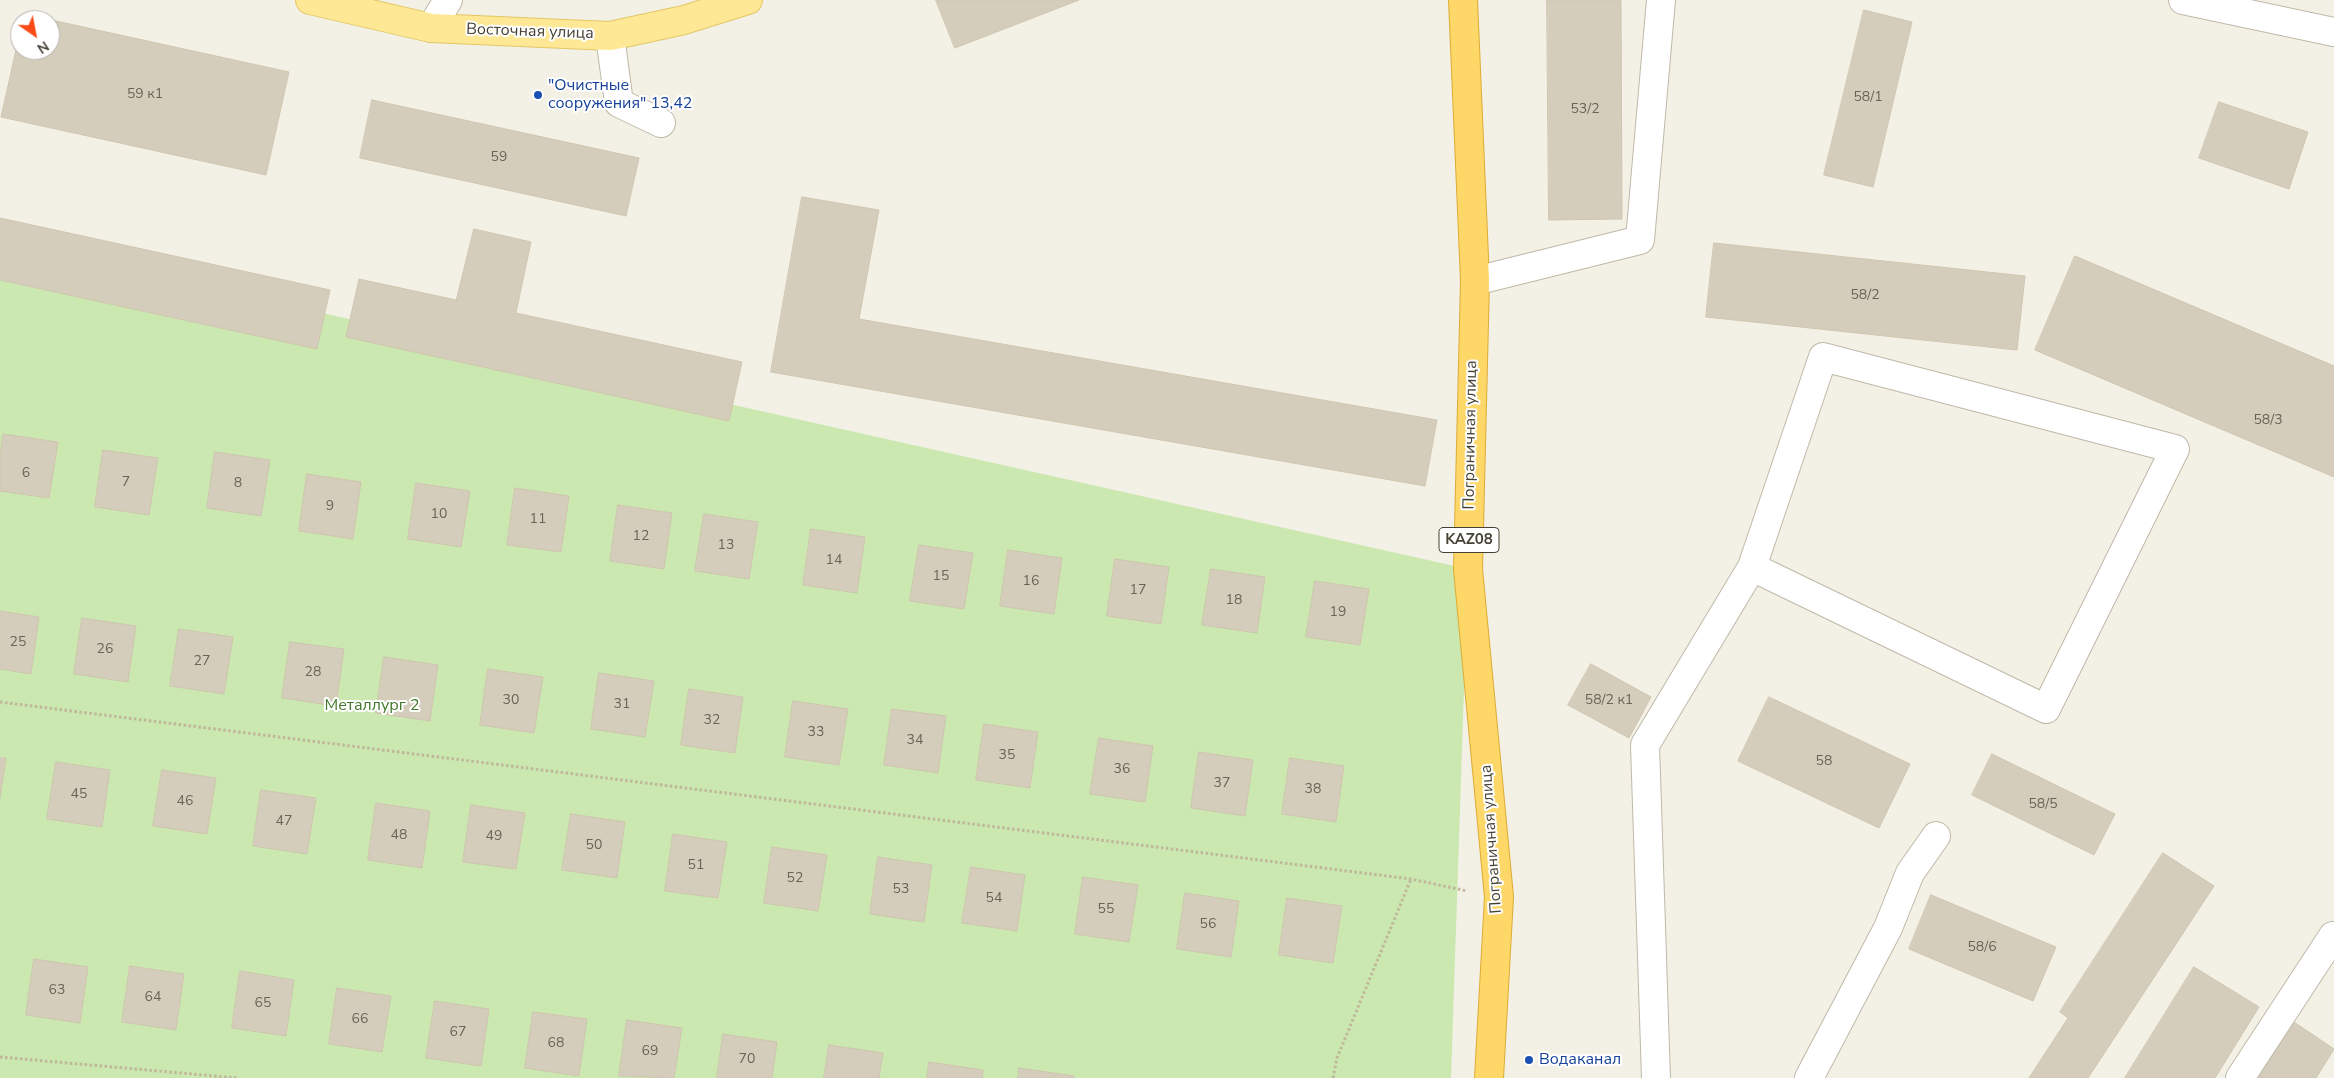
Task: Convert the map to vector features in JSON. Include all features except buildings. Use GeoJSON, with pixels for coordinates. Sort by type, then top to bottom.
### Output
{"type":"FeatureCollection","features":[{"type":"Feature","properties":{"kind":"highway","name":"Пограничная улица"},"geometry":{"type":"LineString","coordinates":[[1463,0],[1475,281],[1468,569],[1499,898],[1489,1078]]}},
{"type":"Feature","properties":{"kind":"main road","name":"Восточная улица"},"geometry":{"type":"LineString","coordinates":[[310,0],[431,28],[610,36],[684,20],[748,0]]}},
{"type":"Feature","properties":{"kind":"lane"},"geometry":{"type":"LineString","coordinates":[[431,28],[448,0]]}},
{"type":"Feature","properties":{"kind":"lane"},"geometry":{"type":"LineString","coordinates":[[1475,281],[1640,240],[1660,0]]}},
{"type":"Feature","properties":{"kind":"lane"},"geometry":{"type":"LineString","coordinates":[[2183,0],[2334,32]]}},
{"type":"Feature","properties":{"kind":"lane"},"geometry":{"type":"LineString","coordinates":[[610,36],[619,103],[661,123]]}},
{"type":"Feature","properties":{"kind":"lane"},"geometry":{"type":"LineString","coordinates":[[1656,1078],[1645,745],[1752,567],[1823,357],[2175,449],[2046,709],[1752,567]]}},
{"type":"Feature","properties":{"kind":"lane"},"geometry":{"type":"LineString","coordinates":[[1809,1078],[1888,928],[1910,873],[1936,836]]}},
{"type":"Feature","properties":{"kind":"lane"},"geometry":{"type":"LineString","coordinates":[[2240,1078],[2332,936]]}},
{"type":"Feature","properties":{"kind":"path"},"geometry":{"type":"LineString","coordinates":[[0,702],[1411,879],[1499,898]]}},
{"type":"Feature","properties":{"kind":"path"},"geometry":{"type":"LineString","coordinates":[[1333,1078],[1337,1058],[1411,879]]}},
{"type":"Feature","properties":{"kind":"path"},"geometry":{"type":"LineString","coordinates":[[0,1057],[237,1078]]}},
{"type":"Feature","properties":{"kind":"green space","name":"Металлург 2"},"geometry":{"type":"Polygon","coordinates":[[[0,241],[1468,569],[1451,1078],[0,1078],[0,241]]]}},
{"type":"Feature","properties":{"kind":"place","name":"\"Очистные сооружения\" 13,42"},"geometry":{"type":"Point","coordinates":[538,95]}},
{"type":"Feature","properties":{"kind":"place","name":"Водаканал"},"geometry":{"type":"Point","coordinates":[1529,1060]}}]}
